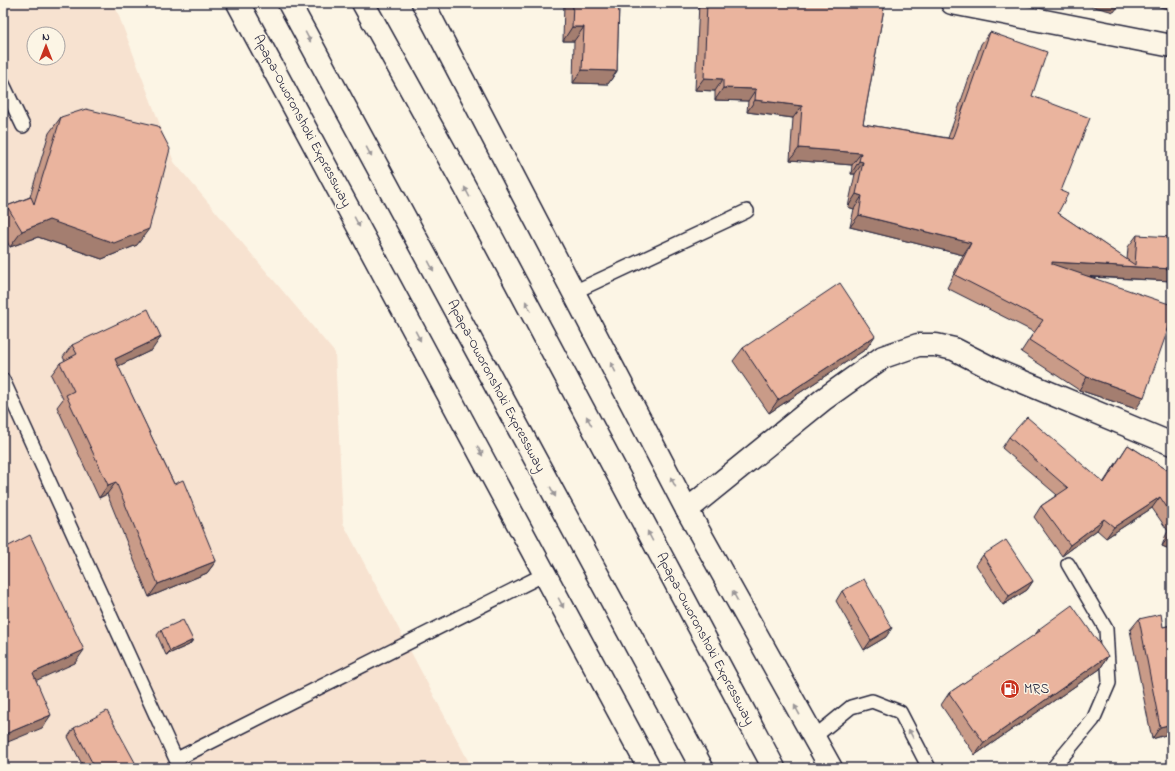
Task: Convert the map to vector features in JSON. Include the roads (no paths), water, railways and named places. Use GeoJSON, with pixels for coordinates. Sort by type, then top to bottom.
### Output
{"type":"FeatureCollection","features":[{"type":"Feature","properties":{"kind":"main road","name":"Apapa-Oworonshoki Expressway"},"geometry":{"type":"LineString","coordinates":[[238,3],[647,767]]}},
{"type":"Feature","properties":{"kind":"main road","name":"Apapa-Oworonshoki Expressway"},"geometry":{"type":"LineString","coordinates":[[289,3],[702,768]]}},
{"type":"Feature","properties":{"kind":"main road","name":"Apapa-Oworonshoki Expressway"},"geometry":{"type":"LineString","coordinates":[[363,3],[464,187],[774,768]]}},
{"type":"Feature","properties":{"kind":"main road"},"geometry":{"type":"LineString","coordinates":[[423,3],[687,510],[831,768]]}},
{"type":"Feature","properties":{"kind":"main road"},"geometry":{"type":"LineString","coordinates":[[952,3],[1026,16],[1172,46]]}},
{"type":"Feature","properties":{"kind":"main road"},"geometry":{"type":"LineString","coordinates":[[687,510],[824,399],[883,357],[918,345],[936,345],[954,349],[998,371],[1172,444]]}},
{"type":"Feature","properties":{"kind":"lane"},"geometry":{"type":"LineString","coordinates":[[3,84],[23,126]]}},
{"type":"Feature","properties":{"kind":"lane"},"geometry":{"type":"LineString","coordinates":[[574,292],[747,211]]}},
{"type":"Feature","properties":{"kind":"lane"},"geometry":{"type":"LineString","coordinates":[[3,380],[178,764],[545,574]]}},
{"type":"Feature","properties":{"kind":"lane"},"geometry":{"type":"LineString","coordinates":[[1053,768],[1093,720],[1109,683],[1106,629],[1068,564]]}},
{"type":"Feature","properties":{"kind":"lane"},"geometry":{"type":"LineString","coordinates":[[813,738],[851,707],[872,701],[900,712],[929,768]]}},
{"type":"Feature","properties":{"kind":"place","name":"MRS"},"geometry":{"type":"Point","coordinates":[1010,689]}}]}
